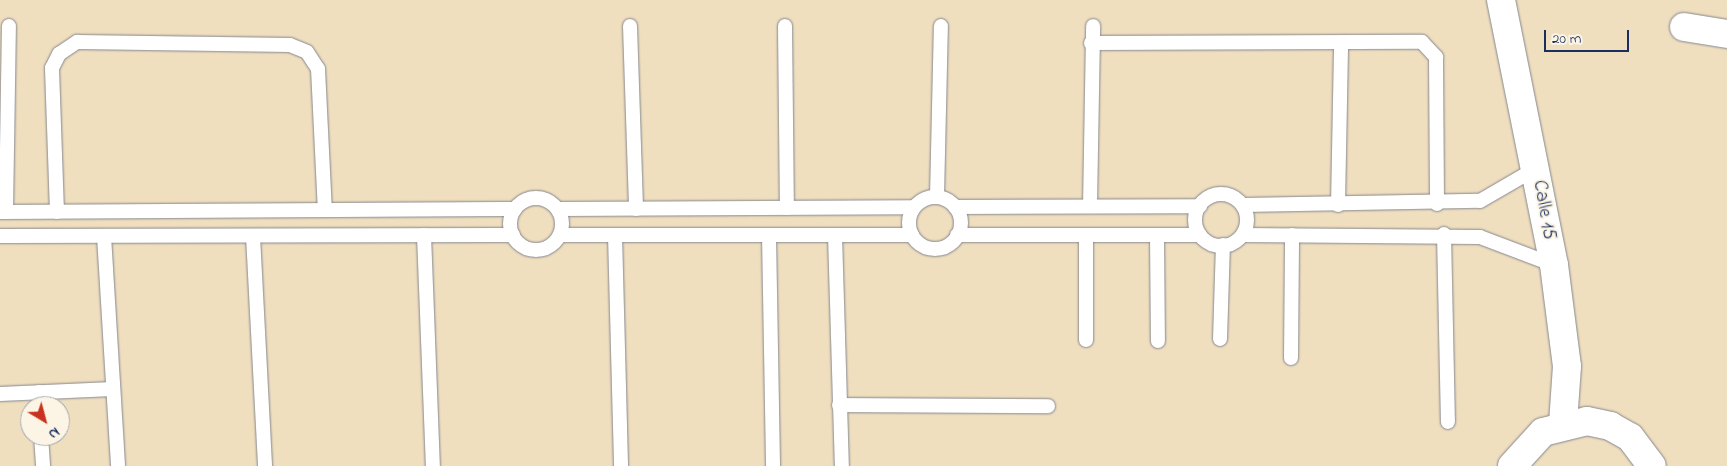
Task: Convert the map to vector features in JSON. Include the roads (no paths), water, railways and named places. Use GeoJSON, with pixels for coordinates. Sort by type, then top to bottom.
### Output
{"type":"FeatureCollection","features":[{"type":"Feature","properties":{"kind":"street","name":"Calle 15"},"geometry":{"type":"LineString","coordinates":[[1502,0],[1537,168],[1554,265],[1567,366],[1564,423]]}},
{"type":"Feature","properties":{"kind":"street"},"geometry":{"type":"LineString","coordinates":[[1684,26],[1727,34]]}},
{"type":"Feature","properties":{"kind":"street"},"geometry":{"type":"LineString","coordinates":[[1512,466],[1525,446],[1564,423],[1587,421],[1610,426],[1630,437],[1652,466]]}},
{"type":"Feature","properties":{"kind":"lane"},"geometry":{"type":"LineString","coordinates":[[9,26],[3,212],[515,209],[536,198],[558,209],[914,207],[937,197]]}},
{"type":"Feature","properties":{"kind":"lane"},"geometry":{"type":"LineString","coordinates":[[630,26],[636,209]]}},
{"type":"Feature","properties":{"kind":"lane"},"geometry":{"type":"LineString","coordinates":[[785,26],[787,208]]}},
{"type":"Feature","properties":{"kind":"lane"},"geometry":{"type":"LineString","coordinates":[[937,197],[941,26]]}},
{"type":"Feature","properties":{"kind":"lane"},"geometry":{"type":"LineString","coordinates":[[1090,206],[1092,26]]}},
{"type":"Feature","properties":{"kind":"lane"},"geometry":{"type":"LineString","coordinates":[[1091,43],[1415,41],[1433,50],[1437,204]]}},
{"type":"Feature","properties":{"kind":"lane"},"geometry":{"type":"LineString","coordinates":[[57,212],[52,68],[59,54],[77,42],[290,46],[307,52],[318,69],[325,210]]}},
{"type":"Feature","properties":{"kind":"lane"},"geometry":{"type":"LineString","coordinates":[[1338,205],[1340,42]]}},
{"type":"Feature","properties":{"kind":"lane"},"geometry":{"type":"LineString","coordinates":[[937,197],[956,207],[1200,206],[1222,194],[1243,205],[1437,204],[1480,201],[1537,168]]}},
{"type":"Feature","properties":{"kind":"lane"},"geometry":{"type":"LineString","coordinates":[[1243,205],[1247,220],[1243,234]]}},
{"type":"Feature","properties":{"kind":"lane"},"geometry":{"type":"LineString","coordinates":[[1200,206],[1195,220],[1200,235]]}},
{"type":"Feature","properties":{"kind":"lane"},"geometry":{"type":"LineString","coordinates":[[912,235],[909,221],[914,207]]}},
{"type":"Feature","properties":{"kind":"lane"},"geometry":{"type":"LineString","coordinates":[[560,236],[912,235],[931,248],[946,246],[957,235],[960,220],[956,207]]}},
{"type":"Feature","properties":{"kind":"lane"},"geometry":{"type":"LineString","coordinates":[[513,235],[510,222],[515,209]]}},
{"type":"Feature","properties":{"kind":"lane"},"geometry":{"type":"LineString","coordinates":[[0,236],[513,235],[532,249],[548,247],[560,236],[562,222],[558,209]]}},
{"type":"Feature","properties":{"kind":"lane"},"geometry":{"type":"LineString","coordinates":[[1223,246],[1243,234],[1444,234],[1480,237],[1554,265]]}},
{"type":"Feature","properties":{"kind":"lane"},"geometry":{"type":"LineString","coordinates":[[1444,234],[1448,422]]}},
{"type":"Feature","properties":{"kind":"lane"},"geometry":{"type":"LineString","coordinates":[[424,235],[433,466]]}},
{"type":"Feature","properties":{"kind":"lane"},"geometry":{"type":"LineString","coordinates":[[615,235],[621,466]]}},
{"type":"Feature","properties":{"kind":"lane"},"geometry":{"type":"LineString","coordinates":[[769,235],[773,466]]}},
{"type":"Feature","properties":{"kind":"lane"},"geometry":{"type":"LineString","coordinates":[[835,235],[842,466]]}},
{"type":"Feature","properties":{"kind":"lane"},"geometry":{"type":"LineString","coordinates":[[957,235],[1200,235],[1223,246]]}},
{"type":"Feature","properties":{"kind":"lane"},"geometry":{"type":"LineString","coordinates":[[1086,235],[1086,340]]}},
{"type":"Feature","properties":{"kind":"lane"},"geometry":{"type":"LineString","coordinates":[[1157,235],[1158,341]]}},
{"type":"Feature","properties":{"kind":"lane"},"geometry":{"type":"LineString","coordinates":[[1291,358],[1292,235]]}},
{"type":"Feature","properties":{"kind":"lane"},"geometry":{"type":"LineString","coordinates":[[104,236],[118,466]]}},
{"type":"Feature","properties":{"kind":"lane"},"geometry":{"type":"LineString","coordinates":[[253,236],[266,466]]}},
{"type":"Feature","properties":{"kind":"lane"},"geometry":{"type":"LineString","coordinates":[[1220,339],[1223,246]]}},
{"type":"Feature","properties":{"kind":"lane"},"geometry":{"type":"LineString","coordinates":[[61,396],[113,389]]}},
{"type":"Feature","properties":{"kind":"lane"},"geometry":{"type":"LineString","coordinates":[[0,394],[20,397]]}},
{"type":"Feature","properties":{"kind":"lane"},"geometry":{"type":"LineString","coordinates":[[839,405],[1048,406]]}},
{"type":"Feature","properties":{"kind":"lane"},"geometry":{"type":"LineString","coordinates":[[42,446],[43,466]]}}]}
